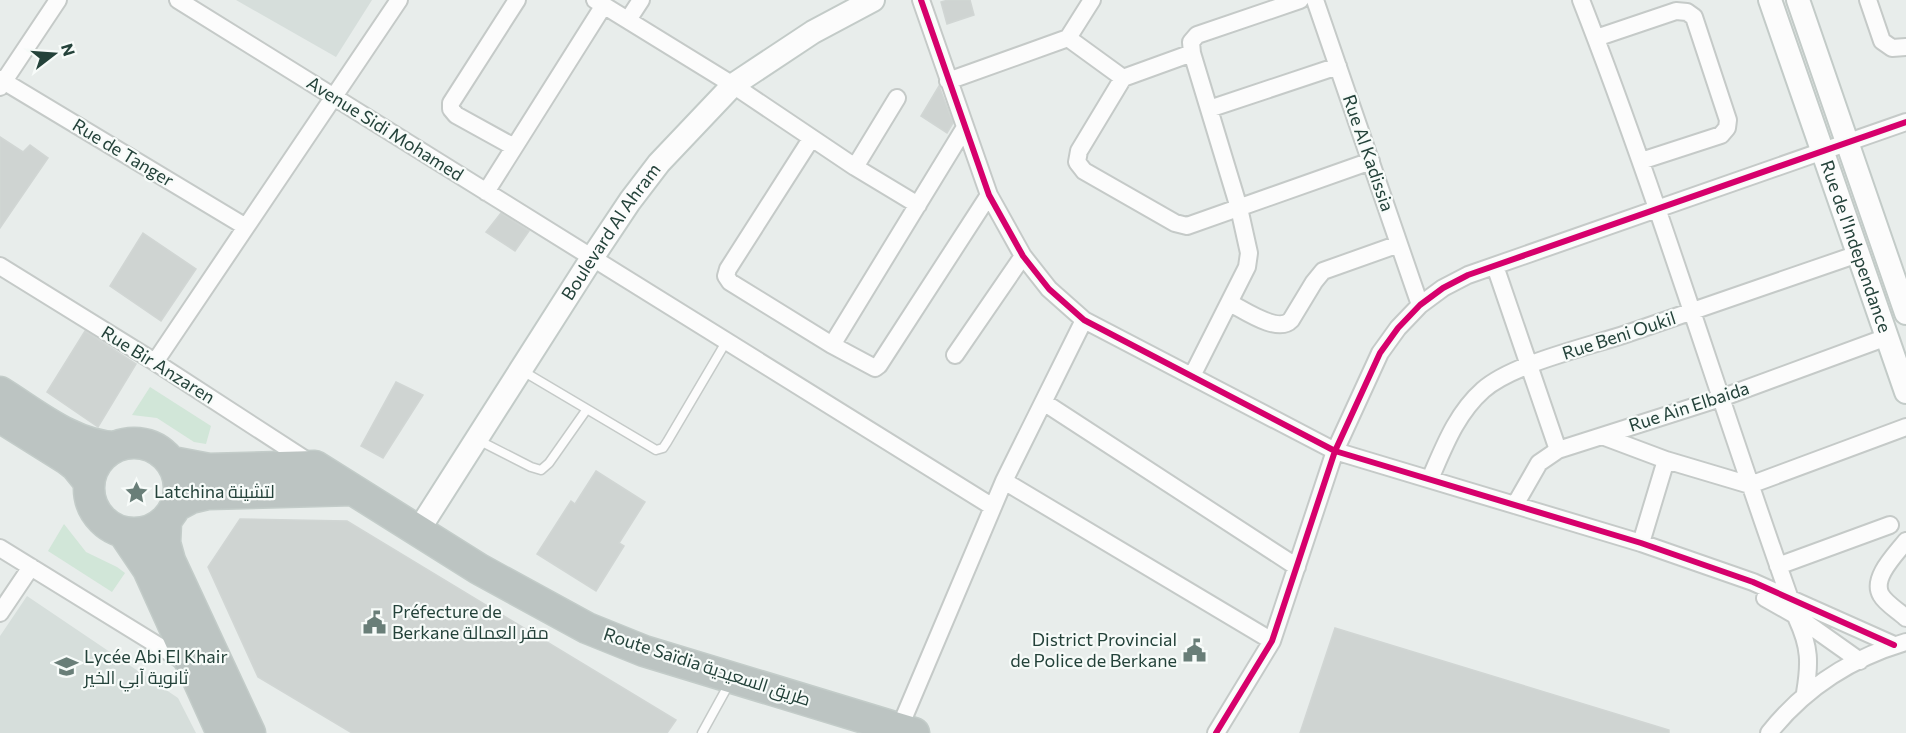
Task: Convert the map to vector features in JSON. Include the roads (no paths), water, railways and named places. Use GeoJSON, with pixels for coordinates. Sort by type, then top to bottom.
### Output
{"type":"FeatureCollection","features":[{"type":"Feature","properties":{"kind":"highway"},"geometry":{"type":"LineString","coordinates":[[0,392],[79,440],[103,447],[115,447]]}},
{"type":"Feature","properties":{"kind":"highway"},"geometry":{"type":"LineString","coordinates":[[0,417],[67,459],[89,482]]}},
{"type":"Feature","properties":{"kind":"highway"},"geometry":{"type":"LineString","coordinates":[[250,733],[170,561],[165,543],[171,514],[179,497],[179,479],[172,462],[158,450],[141,443],[115,447],[95,465],[89,482],[94,510],[106,524],[123,532],[141,533],[159,527],[171,514],[191,498],[208,494],[353,490]]}},
{"type":"Feature","properties":{"kind":"highway"},"geometry":{"type":"LineString","coordinates":[[172,462],[209,469],[315,466]]}},
{"type":"Feature","properties":{"kind":"highway","name":"Route Saïdia طريق السعيدية"},"geometry":{"type":"LineString","coordinates":[[315,466],[479,569],[587,628],[644,651],[907,731]]}},
{"type":"Feature","properties":{"kind":"highway"},"geometry":{"type":"LineString","coordinates":[[123,532],[148,569],[222,733]]}},
{"type":"Feature","properties":{"kind":"main road","name":"Boulevard Al Ahram"},"geometry":{"type":"LineString","coordinates":[[418,531],[592,258],[659,163],[733,85],[813,32],[873,0]]}},
{"type":"Feature","properties":{"kind":"main road","name":"Rue de l'Independance"},"geometry":{"type":"LineString","coordinates":[[1770,0],[1906,392]]}},
{"type":"Feature","properties":{"kind":"main road","name":"Rue de l'Independance"},"geometry":{"type":"LineString","coordinates":[[1798,0],[1906,311]]}},
{"type":"Feature","properties":{"kind":"street"},"geometry":{"type":"LineString","coordinates":[[1,83],[58,0]]}},
{"type":"Feature","properties":{"kind":"street","name":"Avenue Sidi Mohamed"},"geometry":{"type":"LineString","coordinates":[[178,0],[993,507]]}},
{"type":"Feature","properties":{"kind":"street"},"geometry":{"type":"LineString","coordinates":[[155,362],[399,0]]}},
{"type":"Feature","properties":{"kind":"street"},"geometry":{"type":"LineString","coordinates":[[514,147],[456,115],[451,109],[451,104],[517,0]]}},
{"type":"Feature","properties":{"kind":"street"},"geometry":{"type":"LineString","coordinates":[[628,20],[641,0]]}},
{"type":"Feature","properties":{"kind":"street"},"geometry":{"type":"LineString","coordinates":[[921,0],[964,129],[989,195],[1023,256],[1049,289],[1084,320],[1335,451],[1641,543],[1753,582],[1900,644]]}},
{"type":"Feature","properties":{"kind":"street"},"geometry":{"type":"LineString","coordinates":[[948,81],[1068,38],[1092,0]]}},
{"type":"Feature","properties":{"kind":"street"},"geometry":{"type":"LineString","coordinates":[[1192,376],[1230,303],[1249,259],[1248,244],[1239,208],[1192,53],[1191,42],[1197,35],[1300,0]]}},
{"type":"Feature","properties":{"kind":"street","name":"Rue Al Kadissia"},"geometry":{"type":"LineString","coordinates":[[1315,0],[1420,305]]}},
{"type":"Feature","properties":{"kind":"street"},"geometry":{"type":"LineString","coordinates":[[1581,0],[1658,208],[1790,599]]}},
{"type":"Feature","properties":{"kind":"street"},"geometry":{"type":"LineString","coordinates":[[1868,0],[1882,41],[1893,48],[1906,46]]}},
{"type":"Feature","properties":{"kind":"street"},"geometry":{"type":"LineString","coordinates":[[486,192],[599,3],[733,85],[811,139],[918,205]]}},
{"type":"Feature","properties":{"kind":"street"},"geometry":{"type":"LineString","coordinates":[[1596,38],[1676,11],[1687,12],[1694,17],[1728,120],[1727,128],[1720,135],[1641,162]]}},
{"type":"Feature","properties":{"kind":"street"},"geometry":{"type":"LineString","coordinates":[[1068,38],[1124,78]]}},
{"type":"Feature","properties":{"kind":"street"},"geometry":{"type":"LineString","coordinates":[[1192,53],[1124,78],[1079,151],[1077,162],[1084,171],[1181,225],[1193,225],[1371,161]]}},
{"type":"Feature","properties":{"kind":"street"},"geometry":{"type":"LineString","coordinates":[[1209,109],[1338,66]]}},
{"type":"Feature","properties":{"kind":"street","name":"Rue de Tanger"},"geometry":{"type":"LineString","coordinates":[[1,83],[246,227]]}},
{"type":"Feature","properties":{"kind":"street"},"geometry":{"type":"LineString","coordinates":[[855,167],[897,98]]}},
{"type":"Feature","properties":{"kind":"street"},"geometry":{"type":"LineString","coordinates":[[1216,733],[1272,641],[1335,451],[1380,353],[1398,328],[1420,305],[1443,288],[1468,275],[1906,122]]}},
{"type":"Feature","properties":{"kind":"street"},"geometry":{"type":"LineString","coordinates":[[832,345],[964,129]]}},
{"type":"Feature","properties":{"kind":"street"},"geometry":{"type":"LineString","coordinates":[[811,139],[728,269],[726,276],[730,282],[832,345],[875,368],[989,195]]}},
{"type":"Feature","properties":{"kind":"street"},"geometry":{"type":"LineString","coordinates":[[1230,303],[1272,324],[1286,325],[1292,320],[1323,271],[1399,244]]}},
{"type":"Feature","properties":{"kind":"street","name":"Rue Beni Oukil"},"geometry":{"type":"LineString","coordinates":[[1430,479],[1457,419],[1471,402],[1496,380],[1529,366],[1858,254]]}},
{"type":"Feature","properties":{"kind":"street"},"geometry":{"type":"LineString","coordinates":[[955,355],[1023,256]]}},
{"type":"Feature","properties":{"kind":"street","name":"Rue Bir Anzaren"},"geometry":{"type":"LineString","coordinates":[[0,266],[155,362],[315,466]]}},
{"type":"Feature","properties":{"kind":"street"},"geometry":{"type":"LineString","coordinates":[[1495,266],[1558,450]]}},
{"type":"Feature","properties":{"kind":"street"},"geometry":{"type":"LineString","coordinates":[[907,731],[1004,481],[1045,403],[1084,320]]}},
{"type":"Feature","properties":{"kind":"street","name":"Rue Ain Elbaida"},"geometry":{"type":"LineString","coordinates":[[1515,505],[1539,463],[1558,450],[1721,398],[1887,337]]}},
{"type":"Feature","properties":{"kind":"street"},"geometry":{"type":"LineString","coordinates":[[1045,403],[1297,567]]}},
{"type":"Feature","properties":{"kind":"street"},"geometry":{"type":"LineString","coordinates":[[1602,436],[1666,460],[1750,485],[1906,427]]}},
{"type":"Feature","properties":{"kind":"street"},"geometry":{"type":"LineString","coordinates":[[1641,543],[1666,460]]}},
{"type":"Feature","properties":{"kind":"street"},"geometry":{"type":"LineString","coordinates":[[1004,481],[1272,641]]}},
{"type":"Feature","properties":{"kind":"street"},"geometry":{"type":"LineString","coordinates":[[1778,566],[1890,525]]}},
{"type":"Feature","properties":{"kind":"street"},"geometry":{"type":"LineString","coordinates":[[1906,541],[1881,576],[1878,587],[1881,596],[1906,618]]}},
{"type":"Feature","properties":{"kind":"street"},"geometry":{"type":"LineString","coordinates":[[0,548],[190,664]]}},
{"type":"Feature","properties":{"kind":"street"},"geometry":{"type":"LineString","coordinates":[[0,613],[31,567]]}},
{"type":"Feature","properties":{"kind":"street"},"geometry":{"type":"LineString","coordinates":[[1732,576],[1795,615],[1860,661]]}},
{"type":"Feature","properties":{"kind":"street"},"geometry":{"type":"LineString","coordinates":[[1795,615],[1806,639],[1809,655],[1805,693]]}},
{"type":"Feature","properties":{"kind":"street"},"geometry":{"type":"LineString","coordinates":[[1769,733],[1805,693],[1826,678],[1900,644]]}},
{"type":"Feature","properties":{"kind":"lane"},"geometry":{"type":"LineString","coordinates":[[521,369],[656,450],[663,448],[726,342]]}},
{"type":"Feature","properties":{"kind":"lane"},"geometry":{"type":"LineString","coordinates":[[477,439],[531,468],[541,470],[549,463],[587,410]]}},
{"type":"Feature","properties":{"kind":"lane"},"geometry":{"type":"LineString","coordinates":[[702,733],[733,678]]}},
{"type":"Feature","properties":{"kind":"place","name":"Latchina لتشينة"},"geometry":{"type":"Point","coordinates":[136,492]}},
{"type":"Feature","properties":{"kind":"place","name":"Préfecture de Berkane مقر العمالة"},"geometry":{"type":"Point","coordinates":[374,622]}},
{"type":"Feature","properties":{"kind":"place","name":"District Provincial de Police de Berkane"},"geometry":{"type":"Point","coordinates":[1195,650]}},
{"type":"Feature","properties":{"kind":"place","name":"Lycée Abi El Khair ثانوية آبي الخير"},"geometry":{"type":"Point","coordinates":[66,667]}}]}
